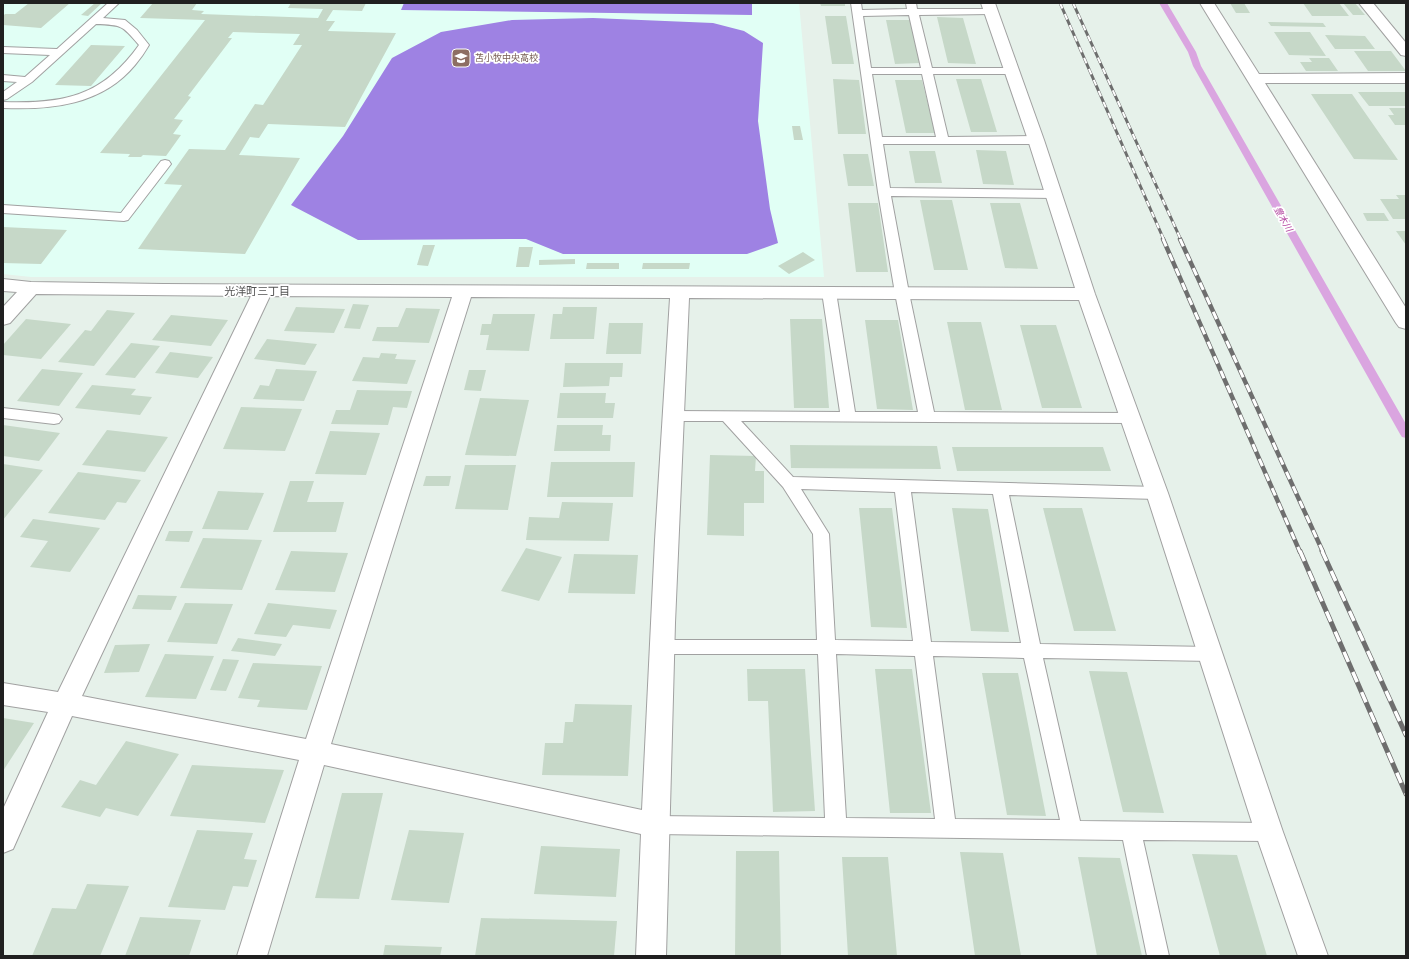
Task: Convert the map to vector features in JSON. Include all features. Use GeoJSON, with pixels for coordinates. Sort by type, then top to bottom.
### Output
{"type":"FeatureCollection","features":[{"type":"Feature","properties":{"kind":"street"},"geometry":{"type":"LineString","coordinates":[[1206,3],[1406,323]]}},
{"type":"Feature","properties":{"kind":"street"},"geometry":{"type":"LineString","coordinates":[[1366,3],[1406,52]]}},
{"type":"Feature","properties":{"kind":"street"},"geometry":{"type":"LineString","coordinates":[[989,7],[1036,140],[1086,294],[1157,493],[1269,832],[1313,956]]}},
{"type":"Feature","properties":{"kind":"street"},"geometry":{"type":"LineString","coordinates":[[1253,79],[1406,78]]}},
{"type":"Feature","properties":{"kind":"street"},"geometry":{"type":"LineString","coordinates":[[3,285],[31,288],[263,291],[680,291],[1086,294]]}},
{"type":"Feature","properties":{"kind":"street"},"geometry":{"type":"LineString","coordinates":[[3,319],[31,288]]}},
{"type":"Feature","properties":{"kind":"street"},"geometry":{"type":"LineString","coordinates":[[3,840],[65,704],[263,291]]}},
{"type":"Feature","properties":{"kind":"street"},"geometry":{"type":"LineString","coordinates":[[651,956],[654,825],[672,416],[680,291]]}},
{"type":"Feature","properties":{"kind":"street"},"geometry":{"type":"LineString","coordinates":[[252,956],[315,751],[463,292]]}},
{"type":"Feature","properties":{"kind":"street"},"geometry":{"type":"LineString","coordinates":[[3,694],[65,704],[315,751],[654,825]]}},
{"type":"Feature","properties":{"kind":"lane"},"geometry":{"type":"LineString","coordinates":[[3,97],[28,80],[114,3]]}},
{"type":"Feature","properties":{"kind":"lane"},"geometry":{"type":"LineString","coordinates":[[927,417],[902,293],[884,192],[856,8],[989,7]]}},
{"type":"Feature","properties":{"kind":"lane"},"geometry":{"type":"LineString","coordinates":[[912,8],[943,140]]}},
{"type":"Feature","properties":{"kind":"lane"},"geometry":{"type":"LineString","coordinates":[[3,105],[27,106],[57,104],[88,95],[119,77],[135,60],[144,45],[133,32],[121,22],[94,21]]}},
{"type":"Feature","properties":{"kind":"lane"},"geometry":{"type":"LineString","coordinates":[[3,50],[58,52]]}},
{"type":"Feature","properties":{"kind":"lane"},"geometry":{"type":"LineString","coordinates":[[866,71],[1012,71]]}},
{"type":"Feature","properties":{"kind":"lane"},"geometry":{"type":"LineString","coordinates":[[3,78],[28,80]]}},
{"type":"Feature","properties":{"kind":"lane"},"geometry":{"type":"LineString","coordinates":[[876,141],[1036,140]]}},
{"type":"Feature","properties":{"kind":"lane"},"geometry":{"type":"LineString","coordinates":[[3,209],[124,217],[165,164]]}},
{"type":"Feature","properties":{"kind":"lane"},"geometry":{"type":"LineString","coordinates":[[884,192],[1054,194]]}},
{"type":"Feature","properties":{"kind":"lane"},"geometry":{"type":"LineString","coordinates":[[829,292],[848,417]]}},
{"type":"Feature","properties":{"kind":"lane"},"geometry":{"type":"LineString","coordinates":[[3,413],[54,419]]}},
{"type":"Feature","properties":{"kind":"lane"},"geometry":{"type":"LineString","coordinates":[[672,416],[1131,418]]}},
{"type":"Feature","properties":{"kind":"lane"},"geometry":{"type":"LineString","coordinates":[[728,416],[789,482],[821,534],[836,827]]}},
{"type":"Feature","properties":{"kind":"lane"},"geometry":{"type":"LineString","coordinates":[[789,482],[1157,493]]}},
{"type":"Feature","properties":{"kind":"lane"},"geometry":{"type":"LineString","coordinates":[[902,486],[946,828]]}},
{"type":"Feature","properties":{"kind":"lane"},"geometry":{"type":"LineString","coordinates":[[1000,488],[1032,651],[1072,830]]}},
{"type":"Feature","properties":{"kind":"lane"},"geometry":{"type":"LineString","coordinates":[[662,647],[827,647],[1211,654]]}},
{"type":"Feature","properties":{"kind":"lane"},"geometry":{"type":"LineString","coordinates":[[654,825],[1269,832]]}},
{"type":"Feature","properties":{"kind":"lane"},"geometry":{"type":"LineString","coordinates":[[1131,830],[1158,956]]}},
{"type":"Feature","properties":{"kind":"shaded area"},"geometry":{"type":"Polygon","coordinates":[[[3,3],[799,3],[824,277],[31,277],[3,274],[3,3]]]}},
{"type":"Feature","properties":{"kind":"shaded area"},"geometry":{"type":"Polygon","coordinates":[[[404,3],[752,3],[752,15],[401,10],[404,3]]]}},
{"type":"Feature","properties":{"kind":"shaded area"},"geometry":{"type":"Polygon","coordinates":[[[593,18],[713,23],[744,31],[763,43],[758,121],[770,209],[778,243],[747,254],[563,254],[526,239],[358,240],[291,205],[343,136],[392,58],[441,32],[512,20],[593,18]]]}},
{"type":"Feature","properties":{"kind":"building"},"geometry":{"type":"Polygon","coordinates":[[[29,3],[70,3],[41,28],[3,25],[3,16],[5,14],[15,14],[29,3]]]}},
{"type":"Feature","properties":{"kind":"building"},"geometry":{"type":"Polygon","coordinates":[[[95,3],[102,3],[88,16],[81,15],[95,3]]]}},
{"type":"Feature","properties":{"kind":"building"},"geometry":{"type":"Polygon","coordinates":[[[153,3],[197,3],[192,10],[204,11],[201,14],[318,18],[323,9],[288,8],[291,3],[366,3],[362,11],[333,10],[326,21],[335,21],[328,31],[396,33],[345,127],[268,124],[259,138],[250,137],[239,155],[300,158],[245,254],[138,249],[182,185],[164,184],[189,149],[225,150],[255,104],[263,105],[302,45],[293,45],[300,34],[233,32],[228,38],[232,38],[188,96],[191,97],[174,119],[183,120],[173,134],[181,135],[166,156],[143,155],[141,157],[128,157],[130,154],[100,153],[205,20],[140,18],[153,3]]]}},
{"type":"Feature","properties":{"kind":"building"},"geometry":{"type":"Polygon","coordinates":[[[820,3],[845,3],[845,6],[821,6],[820,3]]]}},
{"type":"Feature","properties":{"kind":"building"},"geometry":{"type":"Polygon","coordinates":[[[1230,3],[1244,3],[1250,13],[1236,13],[1230,3]]]}},
{"type":"Feature","properties":{"kind":"building"},"geometry":{"type":"Polygon","coordinates":[[[1303,3],[1339,3],[1349,16],[1312,16],[1303,3]]]}},
{"type":"Feature","properties":{"kind":"building"},"geometry":{"type":"Polygon","coordinates":[[[1343,3],[1355,3],[1365,15],[1353,15],[1343,3]]]}},
{"type":"Feature","properties":{"kind":"building"},"geometry":{"type":"Polygon","coordinates":[[[825,16],[846,16],[854,64],[832,64],[825,16]]]}},
{"type":"Feature","properties":{"kind":"building"},"geometry":{"type":"Polygon","coordinates":[[[937,17],[963,18],[976,64],[948,63],[937,17]]]}},
{"type":"Feature","properties":{"kind":"building"},"geometry":{"type":"Polygon","coordinates":[[[886,20],[910,20],[920,63],[895,64],[886,20]]]}},
{"type":"Feature","properties":{"kind":"building"},"geometry":{"type":"Polygon","coordinates":[[[1268,22],[1323,23],[1326,27],[1271,26],[1268,22]]]}},
{"type":"Feature","properties":{"kind":"building"},"geometry":{"type":"Polygon","coordinates":[[[1274,32],[1310,32],[1326,56],[1289,55],[1274,32]]]}},
{"type":"Feature","properties":{"kind":"building"},"geometry":{"type":"Polygon","coordinates":[[[1325,35],[1365,36],[1375,49],[1335,49],[1325,35]]]}},
{"type":"Feature","properties":{"kind":"building"},"geometry":{"type":"Polygon","coordinates":[[[91,45],[125,46],[91,86],[55,85],[91,45]]]}},
{"type":"Feature","properties":{"kind":"building"},"geometry":{"type":"Polygon","coordinates":[[[1354,51],[1391,51],[1406,71],[1368,71],[1354,51]]]}},
{"type":"Feature","properties":{"kind":"building"},"geometry":{"type":"Polygon","coordinates":[[[1309,58],[1329,58],[1338,71],[1306,71],[1300,62],[1312,62],[1309,58]]]}},
{"type":"Feature","properties":{"kind":"building"},"geometry":{"type":"Polygon","coordinates":[[[833,79],[859,80],[866,134],[838,134],[833,79]]]}},
{"type":"Feature","properties":{"kind":"building"},"geometry":{"type":"Polygon","coordinates":[[[956,79],[981,79],[997,132],[971,132],[956,79]]]}},
{"type":"Feature","properties":{"kind":"building"},"geometry":{"type":"Polygon","coordinates":[[[895,80],[922,80],[935,133],[906,133],[895,80]]]}},
{"type":"Feature","properties":{"kind":"building"},"geometry":{"type":"Polygon","coordinates":[[[1358,92],[1406,92],[1406,106],[1369,106],[1358,92]]]}},
{"type":"Feature","properties":{"kind":"building"},"geometry":{"type":"Polygon","coordinates":[[[1311,94],[1352,94],[1398,160],[1354,159],[1311,94]]]}},
{"type":"Feature","properties":{"kind":"building"},"geometry":{"type":"Polygon","coordinates":[[[1389,108],[1406,108],[1406,125],[1395,125],[1388,115],[1394,115],[1389,108]]]}},
{"type":"Feature","properties":{"kind":"building"},"geometry":{"type":"Polygon","coordinates":[[[792,126],[800,126],[803,140],[794,140],[792,126]]]}},
{"type":"Feature","properties":{"kind":"building"},"geometry":{"type":"Polygon","coordinates":[[[976,150],[1006,151],[1014,185],[983,184],[976,150]]]}},
{"type":"Feature","properties":{"kind":"building"},"geometry":{"type":"Polygon","coordinates":[[[909,151],[935,151],[942,183],[915,183],[909,151]]]}},
{"type":"Feature","properties":{"kind":"building"},"geometry":{"type":"Polygon","coordinates":[[[843,154],[868,154],[874,186],[848,186],[843,154]]]}},
{"type":"Feature","properties":{"kind":"building"},"geometry":{"type":"Polygon","coordinates":[[[1396,195],[1406,195],[1406,219],[1393,219],[1380,199],[1399,199],[1396,195]]]}},
{"type":"Feature","properties":{"kind":"building"},"geometry":{"type":"Polygon","coordinates":[[[920,200],[952,200],[968,270],[934,270],[920,200]]]}},
{"type":"Feature","properties":{"kind":"building"},"geometry":{"type":"Polygon","coordinates":[[[848,203],[878,203],[888,272],[856,272],[848,203]]]}},
{"type":"Feature","properties":{"kind":"building"},"geometry":{"type":"Polygon","coordinates":[[[990,203],[1020,203],[1038,269],[1005,268],[990,203]]]}},
{"type":"Feature","properties":{"kind":"building"},"geometry":{"type":"Polygon","coordinates":[[[1363,213],[1384,213],[1389,221],[1367,221],[1363,213]]]}},
{"type":"Feature","properties":{"kind":"building"},"geometry":{"type":"Polygon","coordinates":[[[3,227],[67,230],[41,264],[3,263],[3,227]]]}},
{"type":"Feature","properties":{"kind":"building"},"geometry":{"type":"Polygon","coordinates":[[[1396,231],[1406,231],[1406,245],[1396,231]]]}},
{"type":"Feature","properties":{"kind":"building"},"geometry":{"type":"Polygon","coordinates":[[[423,245],[435,245],[428,266],[417,265],[423,245]]]}},
{"type":"Feature","properties":{"kind":"building"},"geometry":{"type":"Polygon","coordinates":[[[519,247],[533,247],[529,267],[516,267],[519,247]]]}},
{"type":"Feature","properties":{"kind":"building"},"geometry":{"type":"Polygon","coordinates":[[[803,252],[815,260],[789,274],[778,266],[803,252]]]}},
{"type":"Feature","properties":{"kind":"building"},"geometry":{"type":"Polygon","coordinates":[[[575,259],[575,264],[539,265],[539,260],[575,259]]]}},
{"type":"Feature","properties":{"kind":"building"},"geometry":{"type":"Polygon","coordinates":[[[587,263],[619,263],[619,269],[586,269],[587,263]]]}},
{"type":"Feature","properties":{"kind":"building"},"geometry":{"type":"Polygon","coordinates":[[[643,263],[690,263],[689,269],[642,269],[643,263]]]}},
{"type":"Feature","properties":{"kind":"building"},"geometry":{"type":"Polygon","coordinates":[[[353,304],[369,305],[360,329],[344,328],[353,304]]]}},
{"type":"Feature","properties":{"kind":"building"},"geometry":{"type":"Polygon","coordinates":[[[296,307],[345,309],[334,333],[284,331],[296,307]]]}},
{"type":"Feature","properties":{"kind":"building"},"geometry":{"type":"Polygon","coordinates":[[[563,307],[597,307],[594,339],[550,339],[553,314],[562,314],[563,307]]]}},
{"type":"Feature","properties":{"kind":"building"},"geometry":{"type":"Polygon","coordinates":[[[406,308],[440,309],[429,343],[372,341],[377,327],[398,327],[406,308]]]}},
{"type":"Feature","properties":{"kind":"building"},"geometry":{"type":"Polygon","coordinates":[[[107,310],[135,313],[94,366],[58,362],[85,330],[91,331],[107,310]]]}},
{"type":"Feature","properties":{"kind":"building"},"geometry":{"type":"Polygon","coordinates":[[[493,314],[535,314],[529,351],[486,350],[489,335],[480,335],[482,324],[491,324],[493,314]]]}},
{"type":"Feature","properties":{"kind":"building"},"geometry":{"type":"Polygon","coordinates":[[[171,315],[228,320],[211,346],[152,340],[171,315]]]}},
{"type":"Feature","properties":{"kind":"building"},"geometry":{"type":"Polygon","coordinates":[[[26,319],[71,324],[41,359],[3,355],[3,345],[26,319]]]}},
{"type":"Feature","properties":{"kind":"building"},"geometry":{"type":"Polygon","coordinates":[[[790,319],[822,319],[829,408],[794,408],[790,319]]]}},
{"type":"Feature","properties":{"kind":"building"},"geometry":{"type":"Polygon","coordinates":[[[865,320],[898,320],[913,410],[877,409],[865,320]]]}},
{"type":"Feature","properties":{"kind":"building"},"geometry":{"type":"Polygon","coordinates":[[[947,322],[981,322],[1002,410],[965,410],[947,322]]]}},
{"type":"Feature","properties":{"kind":"building"},"geometry":{"type":"Polygon","coordinates":[[[609,323],[643,323],[641,354],[606,354],[609,323]]]}},
{"type":"Feature","properties":{"kind":"building"},"geometry":{"type":"Polygon","coordinates":[[[1020,325],[1056,325],[1082,408],[1042,408],[1020,325]]]}},
{"type":"Feature","properties":{"kind":"building"},"geometry":{"type":"Polygon","coordinates":[[[267,339],[317,344],[305,365],[254,359],[267,339]]]}},
{"type":"Feature","properties":{"kind":"building"},"geometry":{"type":"Polygon","coordinates":[[[131,343],[160,346],[135,378],[105,375],[131,343]]]}},
{"type":"Feature","properties":{"kind":"building"},"geometry":{"type":"Polygon","coordinates":[[[170,352],[213,357],[198,378],[155,373],[170,352]]]}},
{"type":"Feature","properties":{"kind":"building"},"geometry":{"type":"Polygon","coordinates":[[[381,353],[397,354],[395,359],[416,360],[407,384],[352,381],[363,357],[379,358],[381,353]]]}},
{"type":"Feature","properties":{"kind":"building"},"geometry":{"type":"Polygon","coordinates":[[[565,363],[623,363],[622,377],[610,377],[609,386],[563,387],[565,363]]]}},
{"type":"Feature","properties":{"kind":"building"},"geometry":{"type":"Polygon","coordinates":[[[42,369],[83,373],[59,406],[17,401],[42,369]]]}},
{"type":"Feature","properties":{"kind":"building"},"geometry":{"type":"Polygon","coordinates":[[[276,369],[317,371],[304,401],[253,399],[260,385],[269,386],[276,369]]]}},
{"type":"Feature","properties":{"kind":"building"},"geometry":{"type":"Polygon","coordinates":[[[469,370],[486,370],[481,391],[464,390],[469,370]]]}},
{"type":"Feature","properties":{"kind":"building"},"geometry":{"type":"Polygon","coordinates":[[[92,385],[136,389],[131,395],[152,397],[140,415],[75,408],[92,385]]]}},
{"type":"Feature","properties":{"kind":"building"},"geometry":{"type":"Polygon","coordinates":[[[357,390],[412,391],[407,408],[393,407],[388,425],[331,424],[336,410],[350,410],[357,390]]]}},
{"type":"Feature","properties":{"kind":"building"},"geometry":{"type":"Polygon","coordinates":[[[560,393],[606,393],[605,403],[615,403],[613,418],[557,418],[560,393]]]}},
{"type":"Feature","properties":{"kind":"building"},"geometry":{"type":"Polygon","coordinates":[[[480,398],[529,400],[516,456],[465,455],[480,398]]]}},
{"type":"Feature","properties":{"kind":"building"},"geometry":{"type":"Polygon","coordinates":[[[241,407],[302,409],[285,451],[223,449],[241,407]]]}},
{"type":"Feature","properties":{"kind":"building"},"geometry":{"type":"Polygon","coordinates":[[[3,425],[60,433],[39,461],[3,456],[3,425]]]}},
{"type":"Feature","properties":{"kind":"building"},"geometry":{"type":"Polygon","coordinates":[[[557,425],[603,425],[602,435],[611,435],[610,451],[554,451],[557,425]]]}},
{"type":"Feature","properties":{"kind":"building"},"geometry":{"type":"Polygon","coordinates":[[[107,430],[168,437],[145,472],[82,465],[107,430]]]}},
{"type":"Feature","properties":{"kind":"building"},"geometry":{"type":"Polygon","coordinates":[[[330,431],[380,433],[366,475],[315,474],[330,431]]]}},
{"type":"Feature","properties":{"kind":"building"},"geometry":{"type":"Polygon","coordinates":[[[790,445],[937,446],[941,469],[791,468],[790,445]]]}},
{"type":"Feature","properties":{"kind":"building"},"geometry":{"type":"Polygon","coordinates":[[[952,447],[1103,447],[1111,471],[957,471],[952,447]]]}},
{"type":"Feature","properties":{"kind":"building"},"geometry":{"type":"Polygon","coordinates":[[[710,455],[756,456],[755,471],[764,471],[764,503],[744,503],[744,536],[707,535],[710,455]]]}},
{"type":"Feature","properties":{"kind":"building"},"geometry":{"type":"Polygon","coordinates":[[[551,462],[635,462],[633,497],[547,497],[551,462]]]}},
{"type":"Feature","properties":{"kind":"building"},"geometry":{"type":"Polygon","coordinates":[[[3,464],[43,470],[3,520],[3,464]]]}},
{"type":"Feature","properties":{"kind":"building"},"geometry":{"type":"Polygon","coordinates":[[[465,465],[516,465],[508,510],[455,509],[465,465]]]}},
{"type":"Feature","properties":{"kind":"building"},"geometry":{"type":"Polygon","coordinates":[[[78,472],[141,480],[126,503],[117,502],[105,520],[48,513],[78,472]]]}},
{"type":"Feature","properties":{"kind":"building"},"geometry":{"type":"Polygon","coordinates":[[[426,476],[451,476],[449,486],[423,486],[426,476]]]}},
{"type":"Feature","properties":{"kind":"building"},"geometry":{"type":"Polygon","coordinates":[[[290,481],[314,481],[307,502],[344,502],[336,532],[273,532],[290,481]]]}},
{"type":"Feature","properties":{"kind":"building"},"geometry":{"type":"Polygon","coordinates":[[[218,491],[264,493],[248,530],[202,529],[218,491]]]}},
{"type":"Feature","properties":{"kind":"building"},"geometry":{"type":"Polygon","coordinates":[[[562,502],[613,503],[609,541],[526,540],[529,517],[559,518],[562,502]]]}},
{"type":"Feature","properties":{"kind":"building"},"geometry":{"type":"Polygon","coordinates":[[[859,508],[892,508],[907,628],[871,627],[859,508]]]}},
{"type":"Feature","properties":{"kind":"building"},"geometry":{"type":"Polygon","coordinates":[[[952,508],[988,509],[1009,632],[971,631],[952,508]]]}},
{"type":"Feature","properties":{"kind":"building"},"geometry":{"type":"Polygon","coordinates":[[[1043,508],[1082,508],[1116,631],[1074,631],[1043,508]]]}},
{"type":"Feature","properties":{"kind":"building"},"geometry":{"type":"Polygon","coordinates":[[[33,519],[100,528],[70,572],[30,567],[48,541],[20,537],[33,519]]]}},
{"type":"Feature","properties":{"kind":"building"},"geometry":{"type":"Polygon","coordinates":[[[169,531],[193,531],[189,542],[165,541],[169,531]]]}},
{"type":"Feature","properties":{"kind":"building"},"geometry":{"type":"Polygon","coordinates":[[[203,538],[262,540],[242,590],[180,588],[203,538]]]}},
{"type":"Feature","properties":{"kind":"building"},"geometry":{"type":"Polygon","coordinates":[[[526,548],[562,557],[539,601],[501,591],[526,548]]]}},
{"type":"Feature","properties":{"kind":"building"},"geometry":{"type":"Polygon","coordinates":[[[291,551],[348,553],[335,592],[275,590],[291,551]]]}},
{"type":"Feature","properties":{"kind":"building"},"geometry":{"type":"Polygon","coordinates":[[[574,554],[638,555],[635,594],[568,593],[574,554]]]}},
{"type":"Feature","properties":{"kind":"building"},"geometry":{"type":"Polygon","coordinates":[[[138,595],[177,596],[171,610],[132,609],[138,595]]]}},
{"type":"Feature","properties":{"kind":"building"},"geometry":{"type":"Polygon","coordinates":[[[185,603],[233,604],[217,644],[167,642],[185,603]]]}},
{"type":"Feature","properties":{"kind":"building"},"geometry":{"type":"Polygon","coordinates":[[[268,603],[337,610],[330,629],[293,625],[286,637],[254,634],[268,603]]]}},
{"type":"Feature","properties":{"kind":"building"},"geometry":{"type":"Polygon","coordinates":[[[238,638],[282,644],[275,656],[231,651],[238,638]]]}},
{"type":"Feature","properties":{"kind":"building"},"geometry":{"type":"Polygon","coordinates":[[[150,644],[139,672],[104,673],[115,645],[150,644]]]}},
{"type":"Feature","properties":{"kind":"building"},"geometry":{"type":"Polygon","coordinates":[[[165,654],[214,656],[196,699],[145,697],[165,654]]]}},
{"type":"Feature","properties":{"kind":"building"},"geometry":{"type":"Polygon","coordinates":[[[223,659],[239,660],[226,691],[210,690],[223,659]]]}},
{"type":"Feature","properties":{"kind":"building"},"geometry":{"type":"Polygon","coordinates":[[[253,663],[322,666],[307,710],[257,707],[260,700],[238,698],[253,663]]]}},
{"type":"Feature","properties":{"kind":"building"},"geometry":{"type":"Polygon","coordinates":[[[747,669],[805,669],[815,811],[773,812],[768,701],[748,701],[747,669]]]}},
{"type":"Feature","properties":{"kind":"building"},"geometry":{"type":"Polygon","coordinates":[[[875,669],[912,669],[931,813],[890,813],[875,669]]]}},
{"type":"Feature","properties":{"kind":"building"},"geometry":{"type":"Polygon","coordinates":[[[1089,671],[1127,672],[1164,813],[1123,812],[1089,671]]]}},
{"type":"Feature","properties":{"kind":"building"},"geometry":{"type":"Polygon","coordinates":[[[982,673],[1018,673],[1046,816],[1007,815],[982,673]]]}},
{"type":"Feature","properties":{"kind":"building"},"geometry":{"type":"Polygon","coordinates":[[[575,704],[632,705],[628,776],[542,775],[545,743],[563,743],[565,722],[573,722],[575,704]]]}},
{"type":"Feature","properties":{"kind":"building"},"geometry":{"type":"Polygon","coordinates":[[[3,718],[34,723],[3,771],[3,718]]]}},
{"type":"Feature","properties":{"kind":"building"},"geometry":{"type":"Polygon","coordinates":[[[126,741],[179,754],[138,816],[106,808],[100,817],[61,807],[80,780],[96,785],[126,741]]]}},
{"type":"Feature","properties":{"kind":"building"},"geometry":{"type":"Polygon","coordinates":[[[192,765],[284,770],[265,823],[170,816],[192,765]]]}},
{"type":"Feature","properties":{"kind":"building"},"geometry":{"type":"Polygon","coordinates":[[[342,793],[383,793],[359,899],[315,898],[342,793]]]}},
{"type":"Feature","properties":{"kind":"building"},"geometry":{"type":"Polygon","coordinates":[[[197,830],[253,833],[244,859],[257,860],[248,887],[233,886],[225,910],[168,907],[197,830]]]}},
{"type":"Feature","properties":{"kind":"building"},"geometry":{"type":"Polygon","coordinates":[[[409,830],[464,833],[449,903],[391,900],[409,830]]]}},
{"type":"Feature","properties":{"kind":"building"},"geometry":{"type":"Polygon","coordinates":[[[541,846],[620,849],[616,897],[534,894],[541,846]]]}},
{"type":"Feature","properties":{"kind":"building"},"geometry":{"type":"Polygon","coordinates":[[[736,851],[779,851],[781,956],[735,956],[736,851]]]}},
{"type":"Feature","properties":{"kind":"building"},"geometry":{"type":"Polygon","coordinates":[[[960,852],[1003,853],[1021,956],[975,956],[960,852]]]}},
{"type":"Feature","properties":{"kind":"building"},"geometry":{"type":"Polygon","coordinates":[[[1192,854],[1237,855],[1267,956],[1220,956],[1192,854]]]}},
{"type":"Feature","properties":{"kind":"building"},"geometry":{"type":"Polygon","coordinates":[[[842,857],[888,857],[897,956],[848,956],[842,857]]]}},
{"type":"Feature","properties":{"kind":"building"},"geometry":{"type":"Polygon","coordinates":[[[1078,857],[1120,858],[1142,956],[1097,956],[1078,857]]]}},
{"type":"Feature","properties":{"kind":"building"},"geometry":{"type":"Polygon","coordinates":[[[87,884],[129,886],[100,956],[32,956],[52,908],[76,909],[87,884]]]}},
{"type":"Feature","properties":{"kind":"building"},"geometry":{"type":"Polygon","coordinates":[[[140,917],[201,920],[189,956],[125,956],[140,917]]]}},
{"type":"Feature","properties":{"kind":"building"},"geometry":{"type":"Polygon","coordinates":[[[481,918],[617,921],[614,956],[475,956],[481,918]]]}},
{"type":"Feature","properties":{"kind":"building"},"geometry":{"type":"Polygon","coordinates":[[[385,945],[442,947],[440,956],[383,956],[385,945]]]}},
{"type":"Feature","properties":{"kind":"waterway","name":"豊木川"},"geometry":{"type":"LineString","coordinates":[[1163,3],[1192,52],[1197,66],[1406,434]]}},
{"type":"Feature","properties":{"kind":"railway"},"geometry":{"type":"LineString","coordinates":[[1060,3],[1164,240]]}},
{"type":"Feature","properties":{"kind":"railway"},"geometry":{"type":"LineString","coordinates":[[1073,3],[1181,240]]}},
{"type":"Feature","properties":{"kind":"railway"},"geometry":{"type":"LineString","coordinates":[[1163,239],[1300,552]]}},
{"type":"Feature","properties":{"kind":"railway"},"geometry":{"type":"LineString","coordinates":[[1180,239],[1323,552]]}},
{"type":"Feature","properties":{"kind":"railway"},"geometry":{"type":"LineString","coordinates":[[1300,551],[1406,794]]}},
{"type":"Feature","properties":{"kind":"railway"},"geometry":{"type":"LineString","coordinates":[[1322,551],[1406,735]]}},
{"type":"Feature","properties":{"kind":"place","name":"苫小牧中央高校"},"geometry":{"type":"Point","coordinates":[461,58]}},
{"type":"Feature","properties":{"kind":"district","name":"光洋町三丁目"},"geometry":{"type":"Point","coordinates":[257,291]}}]}
